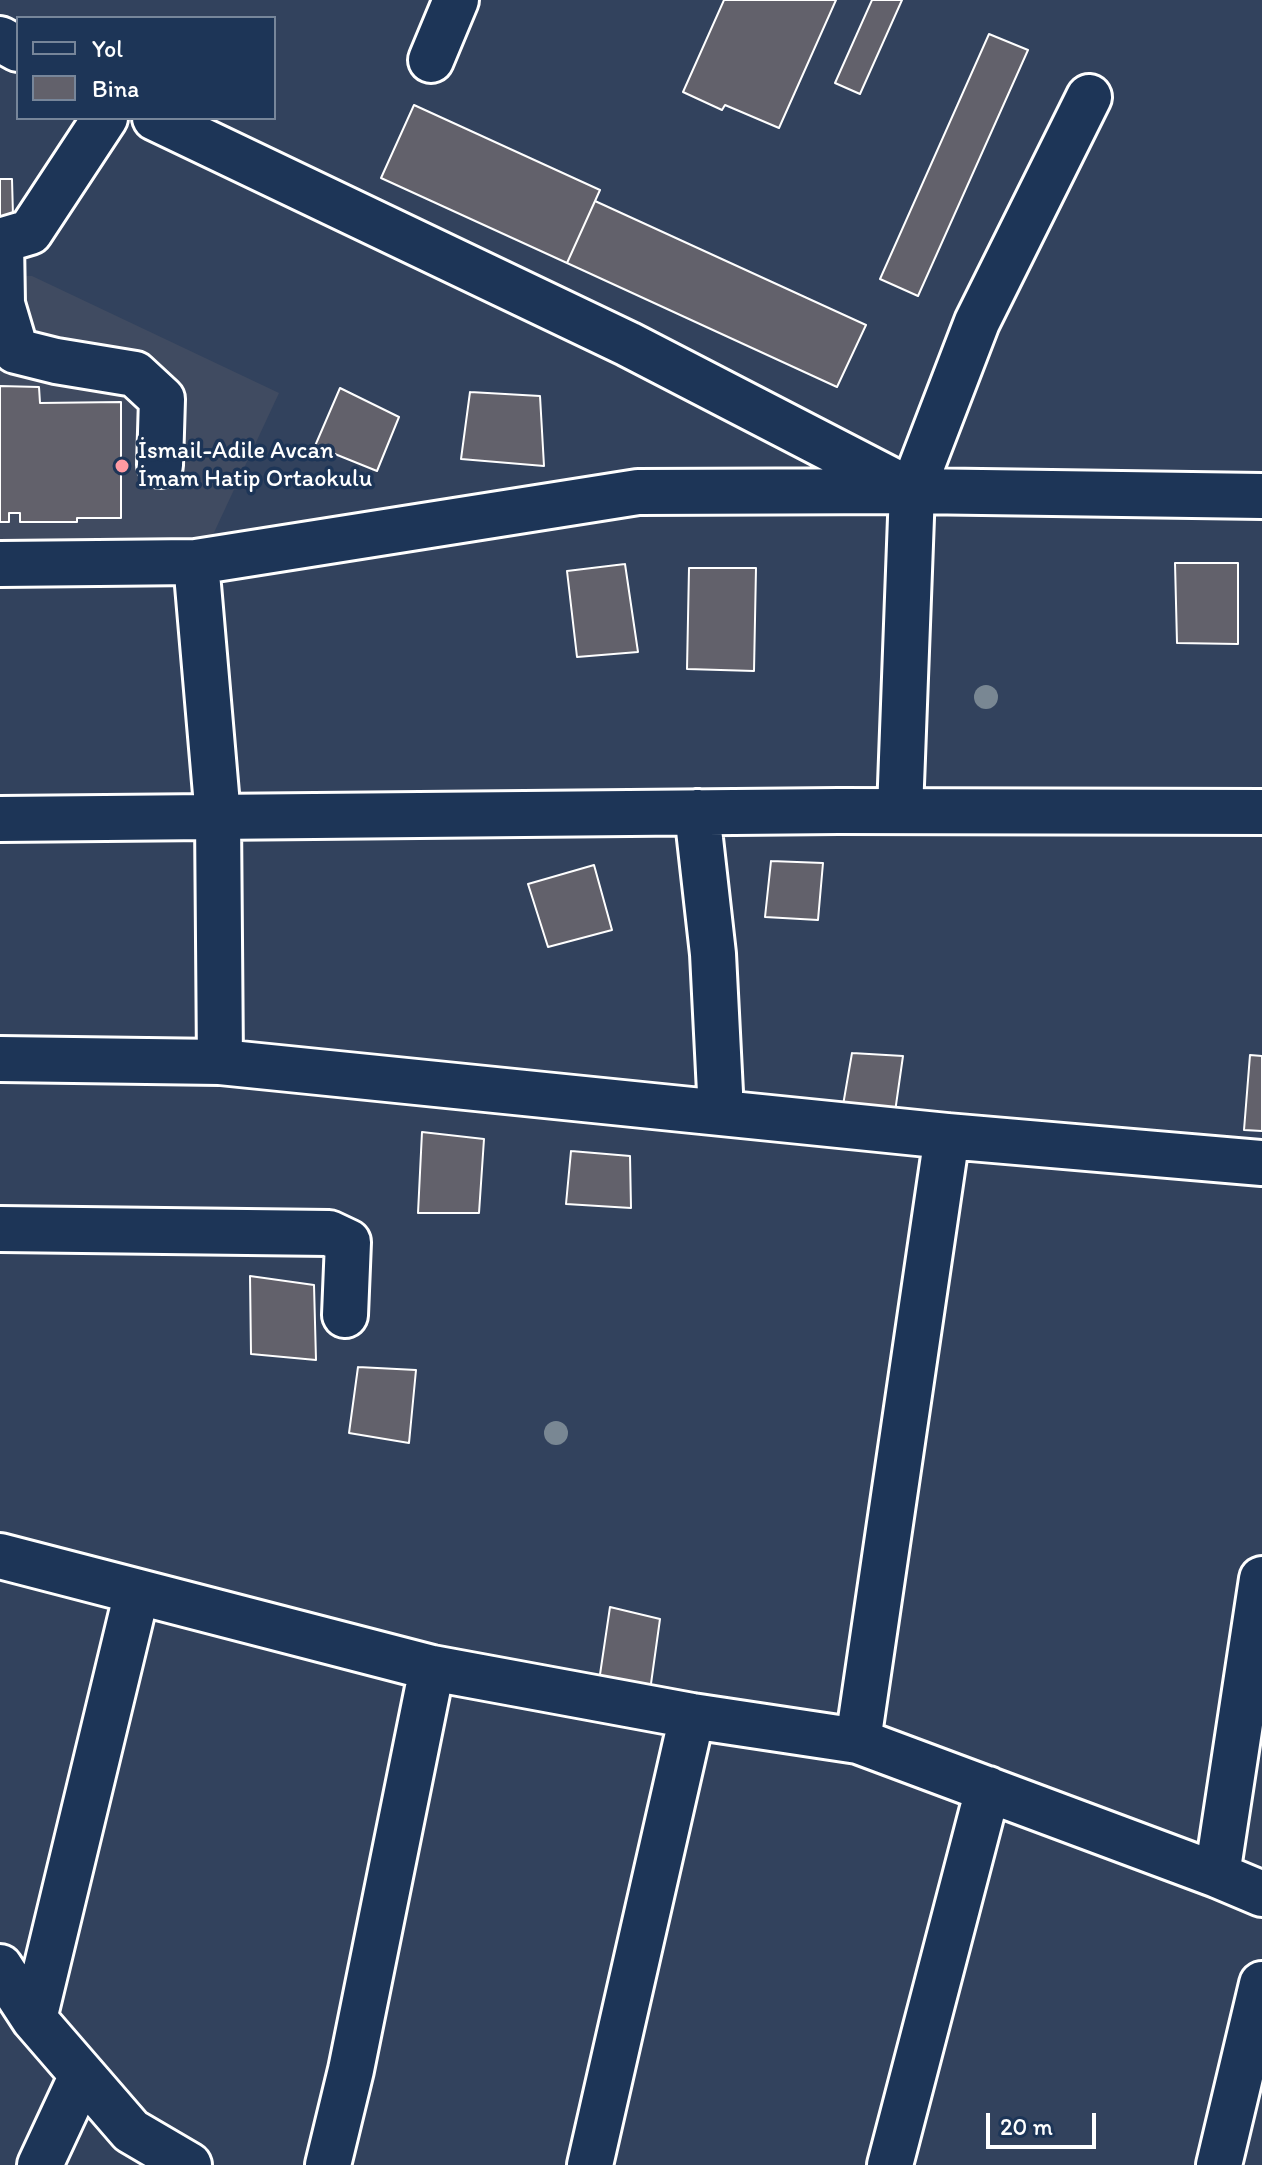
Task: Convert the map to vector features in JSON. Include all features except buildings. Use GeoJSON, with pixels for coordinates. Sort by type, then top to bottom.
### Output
{"type":"FeatureCollection","features":[{"type":"Feature","properties":{"kind":"street"},"geometry":{"type":"LineString","coordinates":[[431,60],[456,0]]}},
{"type":"Feature","properties":{"kind":"street"},"geometry":{"type":"LineString","coordinates":[[900,811],[912,491],[977,322],[1089,97]]}},
{"type":"Feature","properties":{"kind":"street"},"geometry":{"type":"LineString","coordinates":[[104,120],[30,232],[1,241],[2,304],[16,351],[135,374],[162,399],[160,465]]}},
{"type":"Feature","properties":{"kind":"street"},"geometry":{"type":"LineString","coordinates":[[159,120],[628,344],[912,491]]}},
{"type":"Feature","properties":{"kind":"street"},"geometry":{"type":"LineString","coordinates":[[0,564],[196,562],[638,492],[912,491],[1262,496]]}},
{"type":"Feature","properties":{"kind":"street"},"geometry":{"type":"LineString","coordinates":[[196,562],[218,817],[220,1062]]}},
{"type":"Feature","properties":{"kind":"street"},"geometry":{"type":"LineString","coordinates":[[697,812],[713,954],[721,1112]]}},
{"type":"Feature","properties":{"kind":"street"},"geometry":{"type":"LineString","coordinates":[[0,819],[697,812],[1262,812]]}},
{"type":"Feature","properties":{"kind":"street"},"geometry":{"type":"LineString","coordinates":[[0,1059],[220,1062],[947,1136],[1262,1163]]}},
{"type":"Feature","properties":{"kind":"street"},"geometry":{"type":"LineString","coordinates":[[858,1741],[947,1136]]}},
{"type":"Feature","properties":{"kind":"street"},"geometry":{"type":"LineString","coordinates":[[0,1229],[329,1233],[348,1242],[345,1315]]}},
{"type":"Feature","properties":{"kind":"street"},"geometry":{"type":"LineString","coordinates":[[0,1556],[432,1668],[692,1716],[858,1741],[1262,1894]]}},
{"type":"Feature","properties":{"kind":"street"},"geometry":{"type":"LineString","coordinates":[[1217,1875],[1262,1579]]}},
{"type":"Feature","properties":{"kind":"street"},"geometry":{"type":"LineString","coordinates":[[34,2019],[137,1592]]}},
{"type":"Feature","properties":{"kind":"street"},"geometry":{"type":"LineString","coordinates":[[328,2165],[351,2070],[432,1668]]}},
{"type":"Feature","properties":{"kind":"street"},"geometry":{"type":"LineString","coordinates":[[590,2165],[692,1716]]}},
{"type":"Feature","properties":{"kind":"street"},"geometry":{"type":"LineString","coordinates":[[890,2165],[988,1789]]}},
{"type":"Feature","properties":{"kind":"street"},"geometry":{"type":"LineString","coordinates":[[0,1967],[34,2019],[131,2131],[189,2165]]}},
{"type":"Feature","properties":{"kind":"street"},"geometry":{"type":"LineString","coordinates":[[1219,2165],[1262,1984]]}},
{"type":"Feature","properties":{"kind":"street"},"geometry":{"type":"LineString","coordinates":[[40,2165],[82,2075]]}},
{"type":"Feature","properties":{"kind":"shaded area","name":"İsmail-Adile Avcan İmam Hatip Ortaokulu"},"geometry":{"type":"Polygon","coordinates":[[[0,276],[32,276],[279,393],[211,539],[0,542],[0,276]]]}},
{"type":"Feature","properties":{"kind":"place","name":"İsmail-Adile Avcan İmam Hatip Ortaokulu"},"geometry":{"type":"Point","coordinates":[122,466]}}]}
